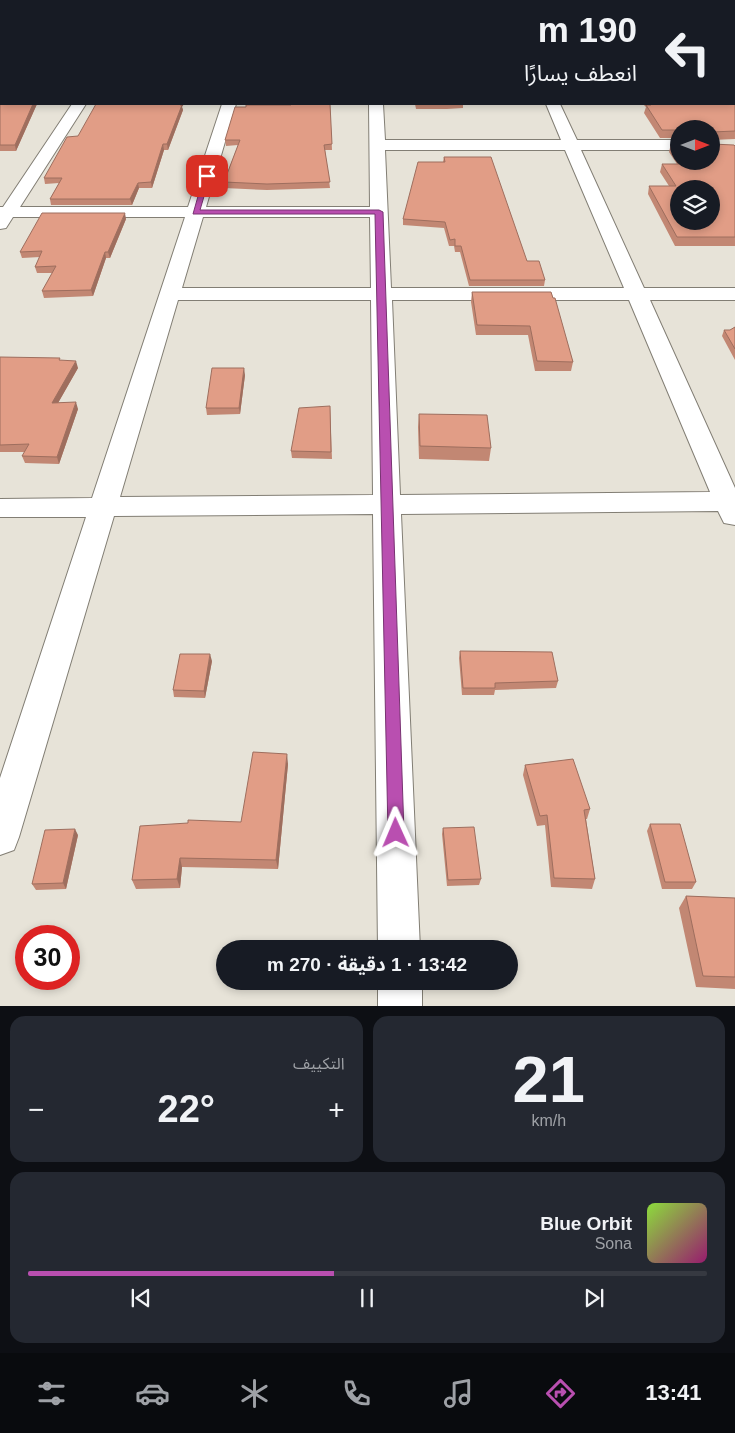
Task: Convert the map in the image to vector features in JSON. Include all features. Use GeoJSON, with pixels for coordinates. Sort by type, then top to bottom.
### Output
{"type":"FeatureCollection","features":[{"type":"Feature","properties":{"kind":"street"},"geometry":{"type":"LineString","coordinates":[[3,216],[78,105]]}},
{"type":"Feature","properties":{"kind":"street"},"geometry":{"type":"LineString","coordinates":[[0,836],[229,105]]}},
{"type":"Feature","properties":{"kind":"street"},"geometry":{"type":"LineString","coordinates":[[376,105],[399,940]]}},
{"type":"Feature","properties":{"kind":"street"},"geometry":{"type":"LineString","coordinates":[[0,508],[387,505],[733,507],[553,105]]}},
{"type":"Feature","properties":{"kind":"street"},"geometry":{"type":"LineString","coordinates":[[377,145],[670,145]]}},
{"type":"Feature","properties":{"kind":"street"},"geometry":{"type":"LineString","coordinates":[[3,216],[195,212],[379,212]]}},
{"type":"Feature","properties":{"kind":"street"},"geometry":{"type":"LineString","coordinates":[[170,294],[735,294]]}},
{"type":"Feature","properties":{"kind":"street"},"geometry":{"type":"LineString","coordinates":[[400,990],[400,1006]]}},
{"type":"Feature","properties":{"kind":"building"},"geometry":{"type":"Polygon","coordinates":[[[0,105],[33,105],[15,145],[0,145],[0,105]]]}},
{"type":"Feature","properties":{"kind":"building"},"geometry":{"type":"Polygon","coordinates":[[[95,105],[182,105],[167,144],[163,144],[151,182],[138,183],[130,199],[50,199],[62,178],[44,178],[67,137],[78,136],[95,105]]]}},
{"type":"Feature","properties":{"kind":"building"},"geometry":{"type":"Polygon","coordinates":[[[246,105],[330,105],[332,144],[324,145],[330,182],[267,184],[224,182],[240,140],[225,140],[235,107],[246,107],[246,105]]]}},
{"type":"Feature","properties":{"kind":"building"},"geometry":{"type":"Polygon","coordinates":[[[646,105],[735,105],[735,131],[720,132],[720,120],[670,120],[670,130],[662,130],[646,105]]]}},
{"type":"Feature","properties":{"kind":"building"},"geometry":{"type":"Polygon","coordinates":[[[720,144],[735,146],[735,237],[677,237],[673,230],[720,230],[720,180],[672,180],[662,164],[670,164],[670,170],[720,170],[720,144]]]}},
{"type":"Feature","properties":{"kind":"building"},"geometry":{"type":"Polygon","coordinates":[[[444,157],[491,157],[527,261],[539,261],[545,280],[470,280],[461,246],[455,246],[455,239],[450,240],[445,222],[403,219],[418,162],[445,162],[444,157]]]}},
{"type":"Feature","properties":{"kind":"building"},"geometry":{"type":"Polygon","coordinates":[[[649,186],[670,186],[670,224],[649,186]]]}},
{"type":"Feature","properties":{"kind":"building"},"geometry":{"type":"Polygon","coordinates":[[[42,213],[125,213],[108,252],[105,252],[91,290],[42,291],[56,266],[35,267],[42,251],[20,252],[42,213]]]}},
{"type":"Feature","properties":{"kind":"building"},"geometry":{"type":"Polygon","coordinates":[[[472,292],[551,292],[553,298],[555,298],[573,362],[537,361],[530,326],[477,325],[472,292]]]}},
{"type":"Feature","properties":{"kind":"building"},"geometry":{"type":"Polygon","coordinates":[[[735,327],[735,349],[724,330],[730,330],[735,327]]]}},
{"type":"Feature","properties":{"kind":"building"},"geometry":{"type":"Polygon","coordinates":[[[0,357],[60,358],[59,360],[76,361],[52,403],[76,402],[57,457],[22,456],[29,444],[0,445],[0,357]]]}},
{"type":"Feature","properties":{"kind":"building"},"geometry":{"type":"Polygon","coordinates":[[[212,368],[244,368],[239,408],[206,408],[212,368]]]}},
{"type":"Feature","properties":{"kind":"building"},"geometry":{"type":"Polygon","coordinates":[[[330,406],[331,452],[291,451],[299,408],[330,406]]]}},
{"type":"Feature","properties":{"kind":"building"},"geometry":{"type":"Polygon","coordinates":[[[419,414],[487,415],[491,448],[420,446],[419,414]]]}},
{"type":"Feature","properties":{"kind":"building"},"geometry":{"type":"Polygon","coordinates":[[[460,651],[552,652],[558,681],[495,683],[495,688],[463,688],[460,651]]]}},
{"type":"Feature","properties":{"kind":"building"},"geometry":{"type":"Polygon","coordinates":[[[180,654],[210,654],[204,691],[173,690],[180,654]]]}},
{"type":"Feature","properties":{"kind":"building"},"geometry":{"type":"Polygon","coordinates":[[[253,752],[287,754],[276,860],[180,858],[177,879],[132,880],[140,826],[188,823],[188,820],[241,822],[253,752]]]}},
{"type":"Feature","properties":{"kind":"building"},"geometry":{"type":"Polygon","coordinates":[[[573,759],[590,809],[584,810],[595,879],[554,878],[547,815],[540,816],[525,765],[573,759]]]}},
{"type":"Feature","properties":{"kind":"building"},"geometry":{"type":"Polygon","coordinates":[[[650,824],[680,824],[696,882],[665,882],[650,824]]]}},
{"type":"Feature","properties":{"kind":"building"},"geometry":{"type":"Polygon","coordinates":[[[474,827],[481,879],[448,880],[443,828],[474,827]]]}},
{"type":"Feature","properties":{"kind":"building"},"geometry":{"type":"Polygon","coordinates":[[[75,829],[63,883],[32,884],[45,830],[75,829]]]}},
{"type":"Feature","properties":{"kind":"building"},"geometry":{"type":"Polygon","coordinates":[[[686,896],[735,898],[735,977],[703,976],[686,896]]]}},
{"type":"Feature","properties":{"kind":"route"},"geometry":{"type":"LineString","coordinates":[[207,176],[195,212],[379,212],[396,833]]}}]}
